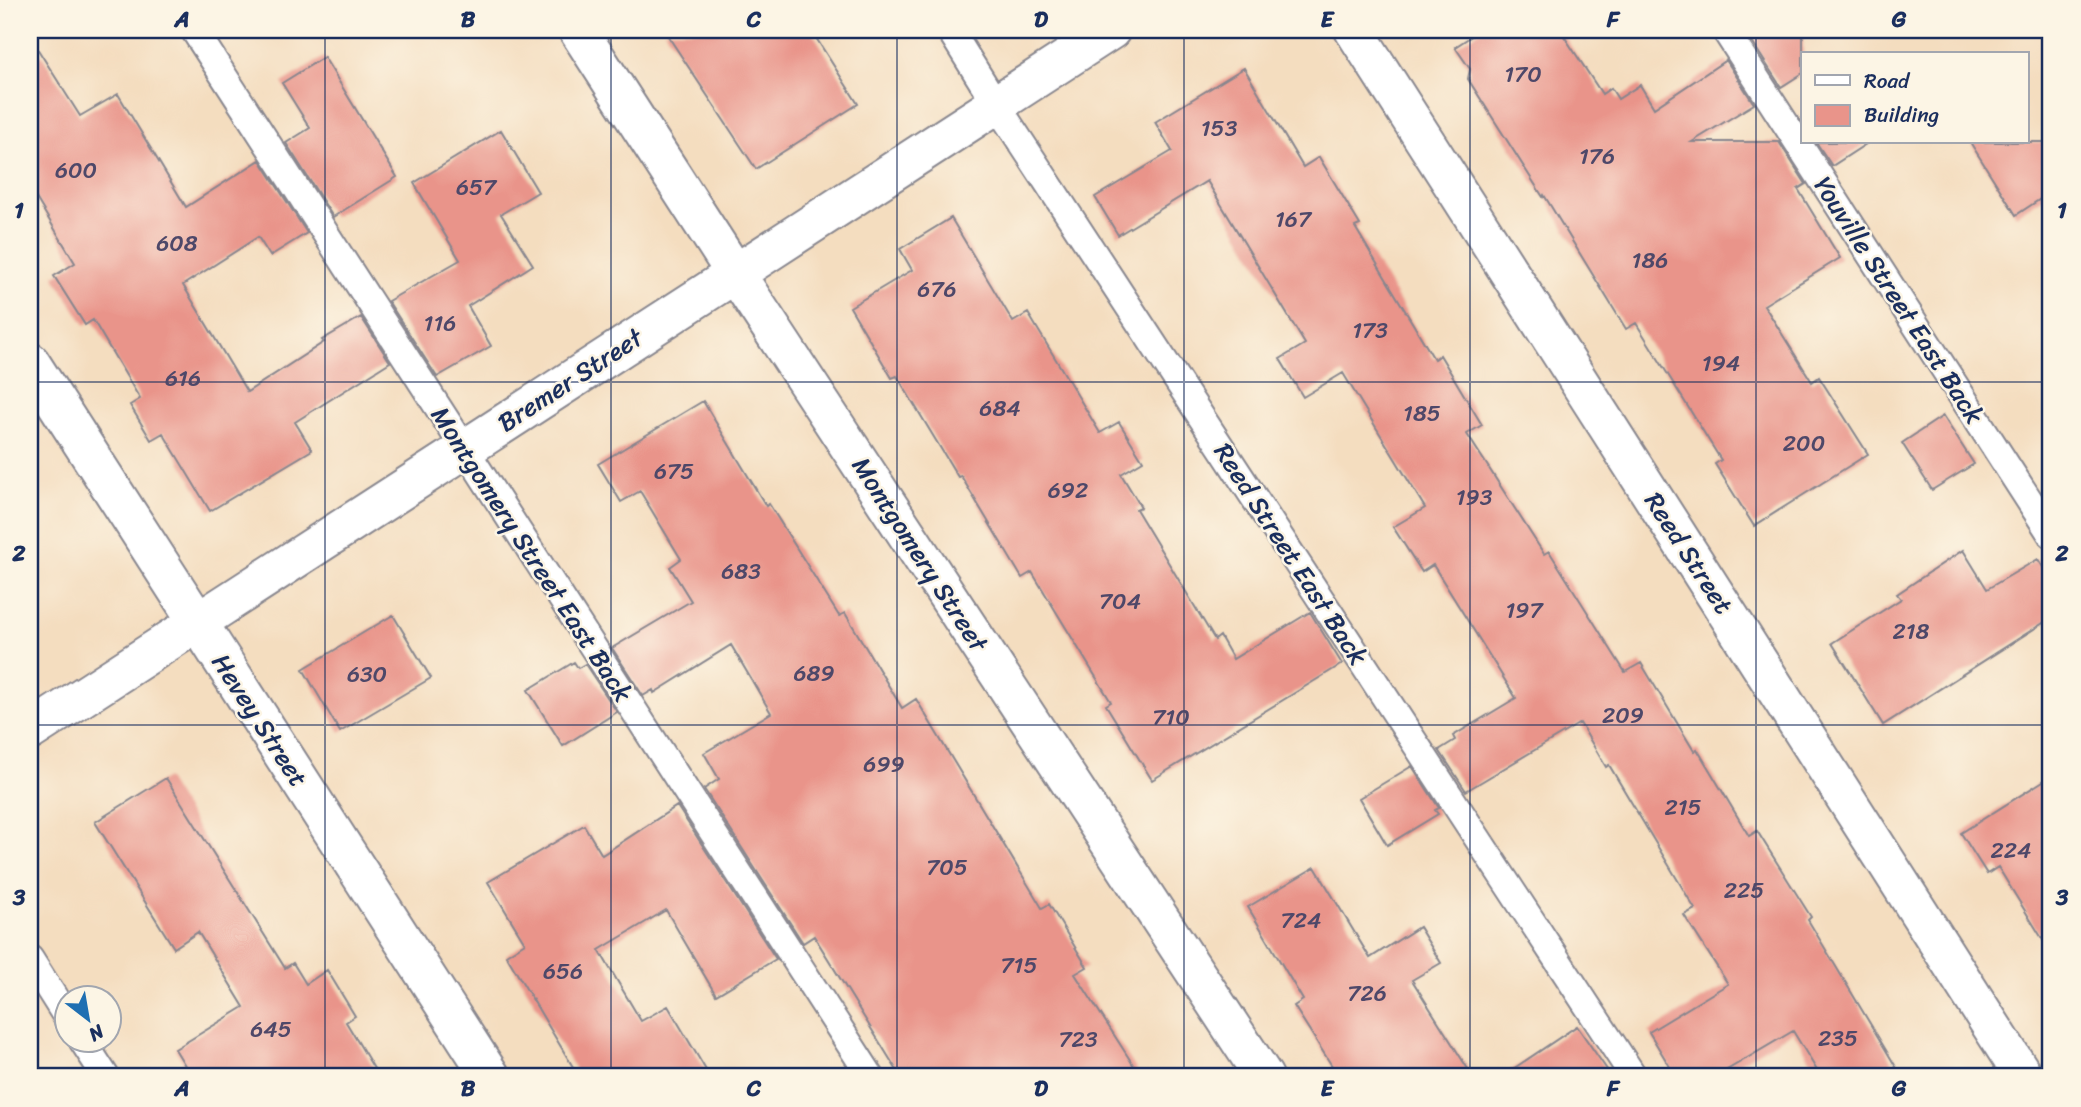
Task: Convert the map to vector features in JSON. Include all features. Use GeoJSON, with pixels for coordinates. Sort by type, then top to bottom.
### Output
{"type":"FeatureCollection","features":[{"type":"Feature","properties":{"kind":"street","name":"Montgomery Street"},"geometry":{"type":"LineString","coordinates":[[578,30],[1264,1077]]}},
{"type":"Feature","properties":{"kind":"street","name":"Bremer Street"},"geometry":{"type":"LineString","coordinates":[[30,732],[1111,30]]}},
{"type":"Feature","properties":{"kind":"street","name":"Reed Street"},"geometry":{"type":"LineString","coordinates":[[1354,30],[2024,1077]]}},
{"type":"Feature","properties":{"kind":"street","name":"Hevey Street"},"geometry":{"type":"LineString","coordinates":[[30,362],[491,1077]]}},
{"type":"Feature","properties":{"kind":"lane","name":"Montgomery Street East Back"},"geometry":{"type":"LineString","coordinates":[[194,30],[871,1077]]}},
{"type":"Feature","properties":{"kind":"lane","name":"Reed Street East Back"},"geometry":{"type":"LineString","coordinates":[[950,30],[1634,1077]]}},
{"type":"Feature","properties":{"kind":"lane","name":"Youville Street East Back"},"geometry":{"type":"LineString","coordinates":[[1725,30],[2051,534]]}},
{"type":"Feature","properties":{"kind":"lane"},"geometry":{"type":"LineString","coordinates":[[30,959],[52,994]]}},
{"type":"Feature","properties":{"kind":"lane"},"geometry":{"type":"LineString","coordinates":[[91,1054],[106,1077]]}},
{"type":"Feature","properties":{"kind":"building"},"geometry":{"type":"Polygon","coordinates":[[[664,30],[811,30],[858,104],[756,169],[664,30]]]}},
{"type":"Feature","properties":{"kind":"building"},"geometry":{"type":"Polygon","coordinates":[[[1481,30],[1560,30],[1602,94],[1611,88],[1618,99],[1640,85],[1654,108],[1726,60],[1754,104],[1692,142],[1779,142],[1806,184],[1798,189],[1840,258],[1764,305],[1812,382],[1819,377],[1868,454],[1754,526],[1715,464],[1721,460],[1636,323],[1626,329],[1544,195],[1543,197],[1468,79],[1470,69],[1455,47],[1481,30]]]}},
{"type":"Feature","properties":{"kind":"building"},"geometry":{"type":"Polygon","coordinates":[[[1771,30],[1803,30],[1801,74],[1781,87],[1752,42],[1771,30]]]}},
{"type":"Feature","properties":{"kind":"building"},"geometry":{"type":"Polygon","coordinates":[[[30,37],[80,116],[118,94],[186,207],[260,160],[307,233],[270,256],[258,237],[183,285],[247,392],[324,342],[322,340],[361,317],[390,362],[295,422],[312,450],[210,511],[163,433],[151,440],[130,405],[140,399],[93,320],[85,325],[54,276],[75,263],[30,188],[30,37]]]}},
{"type":"Feature","properties":{"kind":"building"},"geometry":{"type":"Polygon","coordinates":[[[324,57],[397,177],[333,217],[286,143],[310,128],[282,83],[324,57]]]}},
{"type":"Feature","properties":{"kind":"building"},"geometry":{"type":"Polygon","coordinates":[[[1244,68],[1303,167],[1319,157],[1360,225],[1355,227],[1434,359],[1440,355],[1482,425],[1467,434],[1544,554],[1549,551],[1625,672],[1641,663],[1749,836],[1757,831],[1811,917],[1808,920],[1902,1077],[1821,1077],[1793,1031],[1715,1077],[1676,1077],[1649,1032],[1728,984],[1684,915],[1695,909],[1609,765],[1606,767],[1580,723],[1466,791],[1439,750],[1455,740],[1453,736],[1516,698],[1433,565],[1422,572],[1393,527],[1425,508],[1343,373],[1303,397],[1280,359],[1305,344],[1207,181],[1118,235],[1095,197],[1172,151],[1155,122],[1244,68]]]}},
{"type":"Feature","properties":{"kind":"building"},"geometry":{"type":"Polygon","coordinates":[[[501,130],[538,192],[501,214],[533,265],[468,306],[491,346],[437,377],[388,301],[460,260],[414,183],[501,130]]]}},
{"type":"Feature","properties":{"kind":"building"},"geometry":{"type":"Polygon","coordinates":[[[2051,142],[2051,192],[2016,215],[1971,144],[2051,142]]]}},
{"type":"Feature","properties":{"kind":"building"},"geometry":{"type":"Polygon","coordinates":[[[1817,144],[1866,144],[1832,166],[1817,144]]]}},
{"type":"Feature","properties":{"kind":"building"},"geometry":{"type":"Polygon","coordinates":[[[951,218],[1013,322],[1028,313],[1100,433],[1119,422],[1143,461],[1121,474],[1141,507],[1136,509],[1215,640],[1220,636],[1233,659],[1310,612],[1342,664],[1152,780],[1106,705],[1111,702],[1032,572],[1022,578],[961,476],[958,477],[897,376],[892,378],[850,307],[912,270],[900,249],[951,218]]]}},
{"type":"Feature","properties":{"kind":"building"},"geometry":{"type":"Polygon","coordinates":[[[703,401],[766,506],[769,504],[839,616],[845,613],[902,708],[916,699],[1042,908],[1049,904],[1087,967],[1075,974],[1141,1077],[901,1077],[814,936],[803,943],[704,789],[719,779],[704,753],[771,713],[731,645],[654,693],[653,690],[643,696],[612,648],[691,601],[670,567],[681,559],[640,491],[621,502],[598,464],[703,401]]]}},
{"type":"Feature","properties":{"kind":"building"},"geometry":{"type":"Polygon","coordinates":[[[1943,416],[1974,464],[1932,490],[1902,443],[1943,416]]]}},
{"type":"Feature","properties":{"kind":"building"},"geometry":{"type":"Polygon","coordinates":[[[1963,550],[1987,589],[2038,559],[2051,580],[2051,618],[1883,725],[1832,643],[1901,599],[1897,594],[1963,550]]]}},
{"type":"Feature","properties":{"kind":"building"},"geometry":{"type":"Polygon","coordinates":[[[393,615],[431,678],[340,732],[303,669],[393,615]]]}},
{"type":"Feature","properties":{"kind":"building"},"geometry":{"type":"Polygon","coordinates":[[[574,662],[578,668],[585,664],[617,712],[563,746],[528,690],[574,662]]]}},
{"type":"Feature","properties":{"kind":"building"},"geometry":{"type":"Polygon","coordinates":[[[1412,766],[1439,808],[1435,810],[1438,814],[1387,845],[1359,798],[1412,766]]]}},
{"type":"Feature","properties":{"kind":"building"},"geometry":{"type":"Polygon","coordinates":[[[2051,776],[2051,953],[1998,867],[1987,874],[1961,833],[2051,776]]]}},
{"type":"Feature","properties":{"kind":"building"},"geometry":{"type":"Polygon","coordinates":[[[166,778],[285,968],[293,963],[306,984],[327,970],[355,1016],[346,1022],[379,1077],[192,1077],[175,1049],[244,1007],[198,932],[174,948],[95,822],[166,778]]]}},
{"type":"Feature","properties":{"kind":"building"},"geometry":{"type":"Polygon","coordinates":[[[677,806],[776,959],[716,995],[666,910],[599,950],[641,1021],[668,1006],[710,1077],[579,1077],[506,955],[525,943],[488,882],[584,825],[602,855],[677,806]]]}},
{"type":"Feature","properties":{"kind":"building"},"geometry":{"type":"Polygon","coordinates":[[[1315,867],[1370,958],[1419,927],[1441,963],[1412,980],[1473,1077],[1339,1077],[1294,1006],[1303,1000],[1248,907],[1315,867]]]}},
{"type":"Feature","properties":{"kind":"building"},"geometry":{"type":"Polygon","coordinates":[[[1577,1026],[1612,1077],[1501,1077],[1577,1026]]]}}]}
